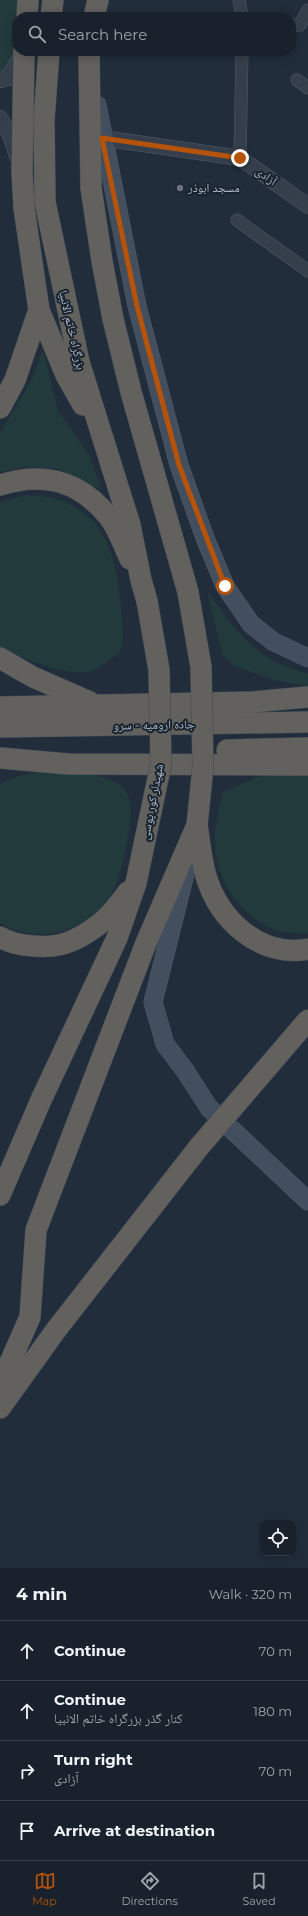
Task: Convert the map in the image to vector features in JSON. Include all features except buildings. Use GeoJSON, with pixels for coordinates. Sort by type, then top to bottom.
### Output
{"type":"FeatureCollection","features":[{"type":"Feature","properties":{"kind":"highway"},"geometry":{"type":"LineString","coordinates":[[27,12],[28,0]]}},
{"type":"Feature","properties":{"kind":"highway"},"geometry":{"type":"LineString","coordinates":[[52,12],[53,0]]}},
{"type":"Feature","properties":{"kind":"highway"},"geometry":{"type":"LineString","coordinates":[[91,12],[92,0]]}},
{"type":"Feature","properties":{"kind":"highway"},"geometry":{"type":"LineString","coordinates":[[95,12],[98,0]]}},
{"type":"Feature","properties":{"kind":"highway"},"geometry":{"type":"LineString","coordinates":[[24,56],[22,172],[24,208],[39,310],[66,375],[109,453]]}},
{"type":"Feature","properties":{"kind":"highway","name":"بزرگراه خاتم الانبیا"},"geometry":{"type":"LineString","coordinates":[[49,56],[44,120],[45,202],[79,362],[109,453],[130,525],[141,580],[148,601]]}},
{"type":"Feature","properties":{"kind":"highway"},"geometry":{"type":"LineString","coordinates":[[89,57],[91,188],[102,261],[113,319],[131,392],[188,592],[201,667],[203,767],[197,825],[206,876],[218,906],[234,924],[266,946],[297,951],[308,949]]}},
{"type":"Feature","properties":{"kind":"highway"},"geometry":{"type":"LineString","coordinates":[[0,408],[15,380],[39,310]]}},
{"type":"Feature","properties":{"kind":"highway"},"geometry":{"type":"LineString","coordinates":[[0,486],[13,481],[42,478],[72,485],[93,501],[110,518],[141,580]]}},
{"type":"Feature","properties":{"kind":"highway","name":"شهیدلر کور پوسی"},"geometry":{"type":"LineString","coordinates":[[0,1195],[41,1100],[117,938],[136,883],[161,764],[159,670],[148,601]]}},
{"type":"Feature","properties":{"kind":"highway"},"geometry":{"type":"LineString","coordinates":[[0,658],[33,676],[94,704]]}},
{"type":"Feature","properties":{"kind":"highway"},"geometry":{"type":"LineString","coordinates":[[0,706],[253,702],[308,698]]}},
{"type":"Feature","properties":{"kind":"highway","name":"جاده ارومیه - سرو"},"geometry":{"type":"LineString","coordinates":[[0,727],[308,722]]}},
{"type":"Feature","properties":{"kind":"highway","name":"جاده ارومیه - سرو"},"geometry":{"type":"LineString","coordinates":[[0,752],[308,748]]}},
{"type":"Feature","properties":{"kind":"highway"},"geometry":{"type":"LineString","coordinates":[[0,758],[68,764],[308,765]]}},
{"type":"Feature","properties":{"kind":"highway"},"geometry":{"type":"LineString","coordinates":[[0,773],[68,764]]}},
{"type":"Feature","properties":{"kind":"highway"},"geometry":{"type":"LineString","coordinates":[[279,764],[308,769]]}},
{"type":"Feature","properties":{"kind":"highway"},"geometry":{"type":"LineString","coordinates":[[0,1385],[30,1316],[36,1230],[146,943],[197,825]]}},
{"type":"Feature","properties":{"kind":"highway"},"geometry":{"type":"LineString","coordinates":[[0,937],[4,940],[32,947],[66,943],[95,928],[111,913],[136,883]]}},
{"type":"Feature","properties":{"kind":"highway"},"geometry":{"type":"LineString","coordinates":[[0,1408],[56,1330],[199,1147],[308,1020]]}},
{"type":"Feature","properties":{"kind":"main road"},"geometry":{"type":"LineString","coordinates":[[89,57],[102,138],[137,306],[179,465],[225,586],[251,624],[274,642],[308,658]]}},
{"type":"Feature","properties":{"kind":"main road"},"geometry":{"type":"LineString","coordinates":[[197,825],[154,1002],[164,1044],[186,1072],[209,1108],[308,1202]]}},
{"type":"Feature","properties":{"kind":"street"},"geometry":{"type":"LineString","coordinates":[[239,0],[241,12]]}},
{"type":"Feature","properties":{"kind":"street"},"geometry":{"type":"LineString","coordinates":[[296,25],[300,25],[308,10]]}},
{"type":"Feature","properties":{"kind":"street"},"geometry":{"type":"LineString","coordinates":[[0,80],[8,78],[22,56]]}},
{"type":"Feature","properties":{"kind":"street"},"geometry":{"type":"LineString","coordinates":[[240,158],[242,56]]}},
{"type":"Feature","properties":{"kind":"street"},"geometry":{"type":"LineString","coordinates":[[296,80],[308,88]]}},
{"type":"Feature","properties":{"kind":"street"},"geometry":{"type":"LineString","coordinates":[[0,118],[10,135],[22,172]]}},
{"type":"Feature","properties":{"kind":"street","name":"آزادی"},"geometry":{"type":"LineString","coordinates":[[102,138],[240,158],[308,206]]}},
{"type":"Feature","properties":{"kind":"street"},"geometry":{"type":"LineString","coordinates":[[237,220],[308,271]]}},
{"type":"Feature","properties":{"kind":"green space"},"geometry":{"type":"Polygon","coordinates":[[[0,0],[22,0],[18,12],[12,12],[12,56],[13,56],[6,72],[0,72],[0,0]]]}},
{"type":"Feature","properties":{"kind":"green space"},"geometry":{"type":"Polygon","coordinates":[[[43,350],[58,411],[89,455],[102,491],[58,469],[26,467],[0,472],[0,433],[31,381],[43,350]]]}},
{"type":"Feature","properties":{"kind":"green space"},"geometry":{"type":"Polygon","coordinates":[[[26,495],[53,498],[66,502],[78,509],[90,518],[100,530],[113,559],[119,590],[123,628],[122,644],[120,651],[115,657],[91,671],[65,671],[43,665],[0,649],[0,502],[26,495]]]}},
{"type":"Feature","properties":{"kind":"green space"},"geometry":{"type":"Polygon","coordinates":[[[207,590],[237,630],[255,648],[276,662],[308,674],[308,686],[277,681],[234,666],[223,656],[207,590]]]}},
{"type":"Feature","properties":{"kind":"green space"},"geometry":{"type":"Polygon","coordinates":[[[58,771],[84,773],[103,777],[118,784],[124,789],[130,800],[131,818],[123,862],[111,895],[96,913],[84,922],[71,929],[57,933],[28,933],[0,923],[0,785],[20,776],[58,771]]]}},
{"type":"Feature","properties":{"kind":"green space"},"geometry":{"type":"Polygon","coordinates":[[[279,772],[308,772],[308,933],[306,934],[288,933],[265,926],[244,910],[235,900],[222,876],[215,850],[216,828],[223,792],[257,777],[279,772]]]}},
{"type":"Feature","properties":{"kind":"place","name":"مسجد ابوذر"},"geometry":{"type":"Point","coordinates":[180,188]}},
{"type":"Feature","properties":{"kind":"route"},"geometry":{"type":"LineString","coordinates":[[225,586],[205,538],[179,465],[137,306],[102,138],[240,158]]}}]}
